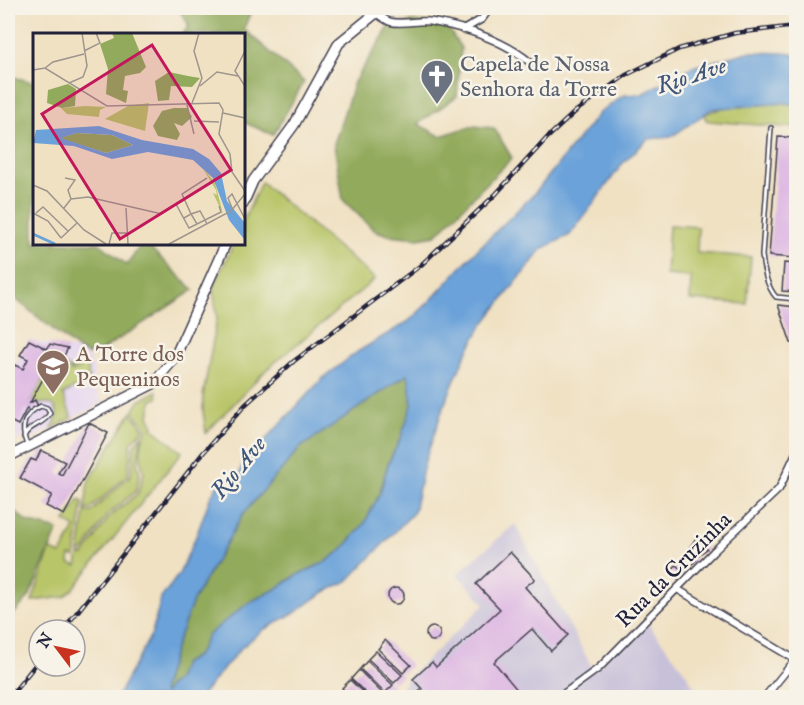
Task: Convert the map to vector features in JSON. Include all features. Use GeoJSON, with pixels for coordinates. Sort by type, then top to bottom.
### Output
{"type":"FeatureCollection","features":[{"type":"Feature","properties":{"kind":"street"},"geometry":{"type":"LineString","coordinates":[[463,30],[482,19],[490,8]]}},
{"type":"Feature","properties":{"kind":"street"},"geometry":{"type":"LineString","coordinates":[[244,202],[253,181],[294,125],[339,43],[376,10],[390,22],[433,22],[463,30],[504,45],[531,63]]}},
{"type":"Feature","properties":{"kind":"street"},"geometry":{"type":"LineString","coordinates":[[8,457],[153,384],[174,359],[226,244]]}},
{"type":"Feature","properties":{"kind":"street","name":"Rua da Cruzinha"},"geometry":{"type":"LineString","coordinates":[[558,698],[599,668],[779,489],[796,453]]}},
{"type":"Feature","properties":{"kind":"street"},"geometry":{"type":"LineString","coordinates":[[677,589],[796,660],[764,698]]}},
{"type":"Feature","properties":{"kind":"lane"},"geometry":{"type":"LineString","coordinates":[[771,128],[762,255],[771,292],[776,297],[796,299]]}},
{"type":"Feature","properties":{"kind":"lane"},"geometry":{"type":"LineString","coordinates":[[24,437],[27,430],[48,417],[50,413],[47,408],[41,406],[32,410],[23,424],[24,437],[28,447]]}},
{"type":"Feature","properties":{"kind":"shaded area","name":"A Torre dos Pequeninos"},"geometry":{"type":"Polygon","coordinates":[[[29,340],[80,351],[88,356],[94,369],[94,387],[103,403],[31,439],[27,435],[16,441],[8,431],[8,378],[29,340]]]}},
{"type":"Feature","properties":{"kind":"shaded area"},"geometry":{"type":"Polygon","coordinates":[[[515,524],[594,671],[645,620],[683,669],[701,697],[397,698],[406,680],[485,604],[457,574],[515,524]]]}},
{"type":"Feature","properties":{"kind":"green space"},"geometry":{"type":"Polygon","coordinates":[[[178,8],[252,8],[244,29],[304,82],[273,135],[244,122],[244,33],[184,33],[189,25],[178,8]]]}},
{"type":"Feature","properties":{"kind":"green space"},"geometry":{"type":"Polygon","coordinates":[[[413,22],[447,27],[461,48],[457,96],[418,124],[440,136],[473,126],[494,128],[512,158],[436,235],[418,238],[388,235],[374,230],[343,200],[334,144],[354,82],[391,24],[413,22]]]}},
{"type":"Feature","properties":{"kind":"green space"},"geometry":{"type":"Polygon","coordinates":[[[8,76],[33,82],[33,244],[100,244],[127,265],[141,244],[146,244],[194,290],[93,356],[80,351],[8,293],[8,76]]]}},
{"type":"Feature","properties":{"kind":"green space"},"geometry":{"type":"Polygon","coordinates":[[[785,103],[796,105],[796,128],[709,121],[706,120],[704,114],[723,108],[785,103]]]}},
{"type":"Feature","properties":{"kind":"green space"},"geometry":{"type":"Polygon","coordinates":[[[261,182],[375,279],[266,370],[206,433],[203,396],[217,318],[213,288],[234,244],[244,244],[244,220],[261,182]]]}},
{"type":"Feature","properties":{"kind":"green space"},"geometry":{"type":"Polygon","coordinates":[[[669,225],[698,227],[697,253],[751,257],[747,304],[690,300],[691,277],[666,275],[669,225]]]}},
{"type":"Feature","properties":{"kind":"green space"},"geometry":{"type":"Polygon","coordinates":[[[79,363],[88,365],[89,381],[63,394],[72,418],[52,429],[56,409],[49,404],[37,404],[35,400],[30,403],[51,364],[60,368],[63,364],[71,372],[81,368],[72,371],[71,368],[79,363]]]}},
{"type":"Feature","properties":{"kind":"green space"},"geometry":{"type":"Polygon","coordinates":[[[408,374],[412,405],[401,437],[388,464],[380,493],[364,524],[342,550],[324,563],[299,574],[250,602],[208,635],[198,655],[183,664],[177,680],[169,686],[164,696],[163,688],[176,645],[193,601],[243,514],[301,447],[408,374]]]}},
{"type":"Feature","properties":{"kind":"green space"},"geometry":{"type":"Polygon","coordinates":[[[157,391],[158,398],[152,400],[149,416],[153,424],[152,428],[182,452],[74,588],[64,597],[32,601],[50,550],[61,554],[75,528],[65,521],[79,500],[83,502],[75,557],[70,556],[69,563],[77,566],[79,555],[84,555],[109,517],[138,493],[144,472],[141,450],[147,428],[133,412],[139,401],[157,391]]]}},
{"type":"Feature","properties":{"kind":"green space"},"geometry":{"type":"Polygon","coordinates":[[[131,413],[144,429],[131,443],[128,475],[90,509],[85,510],[88,482],[131,413]]]}},
{"type":"Feature","properties":{"kind":"green space"},"geometry":{"type":"Polygon","coordinates":[[[142,435],[137,464],[140,473],[136,491],[107,515],[84,551],[79,553],[85,512],[91,512],[131,475],[134,445],[142,435]]]}},
{"type":"Feature","properties":{"kind":"green space"},"geometry":{"type":"Polygon","coordinates":[[[8,505],[27,522],[58,530],[29,597],[8,620],[8,505]]]}},
{"type":"Feature","properties":{"kind":"water","name":"Rio Ave"},"geometry":{"type":"Polygon","coordinates":[[[748,52],[796,55],[796,105],[785,103],[712,109],[671,137],[648,139],[623,163],[570,235],[542,249],[482,326],[465,356],[443,408],[424,464],[414,512],[348,581],[323,593],[296,612],[263,630],[241,648],[200,697],[117,697],[152,633],[161,598],[179,574],[210,498],[221,479],[230,484],[238,480],[242,465],[322,379],[357,352],[409,321],[431,300],[472,255],[534,194],[599,113],[624,95],[642,94],[692,67],[748,52]],[[408,374],[301,447],[243,514],[193,601],[176,645],[163,688],[164,694],[177,680],[183,664],[198,655],[208,635],[225,621],[250,602],[299,574],[324,563],[342,550],[364,524],[380,493],[388,464],[401,437],[412,405],[408,374]]]}},
{"type":"Feature","properties":{"kind":"building"},"geometry":{"type":"Polygon","coordinates":[[[778,137],[796,138],[796,258],[769,256],[778,137]]]}},
{"type":"Feature","properties":{"kind":"building"},"geometry":{"type":"Polygon","coordinates":[[[784,263],[796,264],[796,292],[782,291],[784,263]]]}},
{"type":"Feature","properties":{"kind":"building"},"geometry":{"type":"Polygon","coordinates":[[[778,305],[796,307],[796,343],[791,343],[778,305]]]}},
{"type":"Feature","properties":{"kind":"building"},"geometry":{"type":"Polygon","coordinates":[[[29,340],[47,349],[50,344],[68,348],[58,367],[51,364],[30,403],[35,400],[38,406],[29,412],[27,408],[18,425],[8,420],[10,415],[8,413],[8,378],[15,365],[23,369],[28,359],[20,355],[29,340]]]}},
{"type":"Feature","properties":{"kind":"building"},"geometry":{"type":"Polygon","coordinates":[[[89,423],[108,433],[64,515],[46,506],[52,495],[20,478],[31,459],[36,461],[41,450],[65,462],[58,473],[62,475],[89,423]]]}},
{"type":"Feature","properties":{"kind":"building"},"geometry":{"type":"Polygon","coordinates":[[[696,538],[707,549],[698,555],[690,547],[696,538]]]}},
{"type":"Feature","properties":{"kind":"building"},"geometry":{"type":"Polygon","coordinates":[[[510,552],[535,579],[525,587],[568,635],[551,651],[532,629],[494,662],[524,698],[412,698],[422,689],[413,679],[432,662],[436,667],[500,609],[476,584],[510,552]]]}},
{"type":"Feature","properties":{"kind":"building"},"geometry":{"type":"Polygon","coordinates":[[[688,553],[696,560],[690,566],[682,559],[688,553]]]}},
{"type":"Feature","properties":{"kind":"building"},"geometry":{"type":"Polygon","coordinates":[[[676,565],[684,572],[678,579],[670,572],[676,565]]]}},
{"type":"Feature","properties":{"kind":"building"},"geometry":{"type":"Polygon","coordinates":[[[393,588],[399,588],[404,596],[402,602],[393,604],[388,599],[388,593],[393,588]]]}},
{"type":"Feature","properties":{"kind":"building"},"geometry":{"type":"Polygon","coordinates":[[[430,627],[436,627],[440,634],[436,641],[430,641],[426,637],[426,631],[430,627]]]}},
{"type":"Feature","properties":{"kind":"building"},"geometry":{"type":"Polygon","coordinates":[[[385,640],[411,665],[403,673],[378,649],[385,640]]]}},
{"type":"Feature","properties":{"kind":"building"},"geometry":{"type":"Polygon","coordinates":[[[376,651],[402,675],[394,683],[368,659],[376,651]]]}},
{"type":"Feature","properties":{"kind":"building"},"geometry":{"type":"Polygon","coordinates":[[[367,661],[393,685],[385,693],[360,669],[367,661]]]}},
{"type":"Feature","properties":{"kind":"building"},"geometry":{"type":"Polygon","coordinates":[[[359,670],[384,695],[381,698],[371,698],[351,679],[359,670]]]}},
{"type":"Feature","properties":{"kind":"building"},"geometry":{"type":"Polygon","coordinates":[[[350,680],[369,698],[352,698],[342,688],[350,680]]]}},
{"type":"Feature","properties":{"kind":"railway"},"geometry":{"type":"LineString","coordinates":[[72,618],[203,453],[245,405],[294,361],[421,265],[495,195],[547,138],[576,111],[626,75],[679,49],[735,33],[796,26]]}},
{"type":"Feature","properties":{"kind":"railway"},"geometry":{"type":"LineString","coordinates":[[9,698],[27,675]]}},
{"type":"Feature","properties":{"kind":"place","name":"Capela de Nossa Senhora da Torre"},"geometry":{"type":"Point","coordinates":[437,105]}},
{"type":"Feature","properties":{"kind":"place","name":"A Torre dos Pequeninos"},"geometry":{"type":"Point","coordinates":[53,395]}}]}
